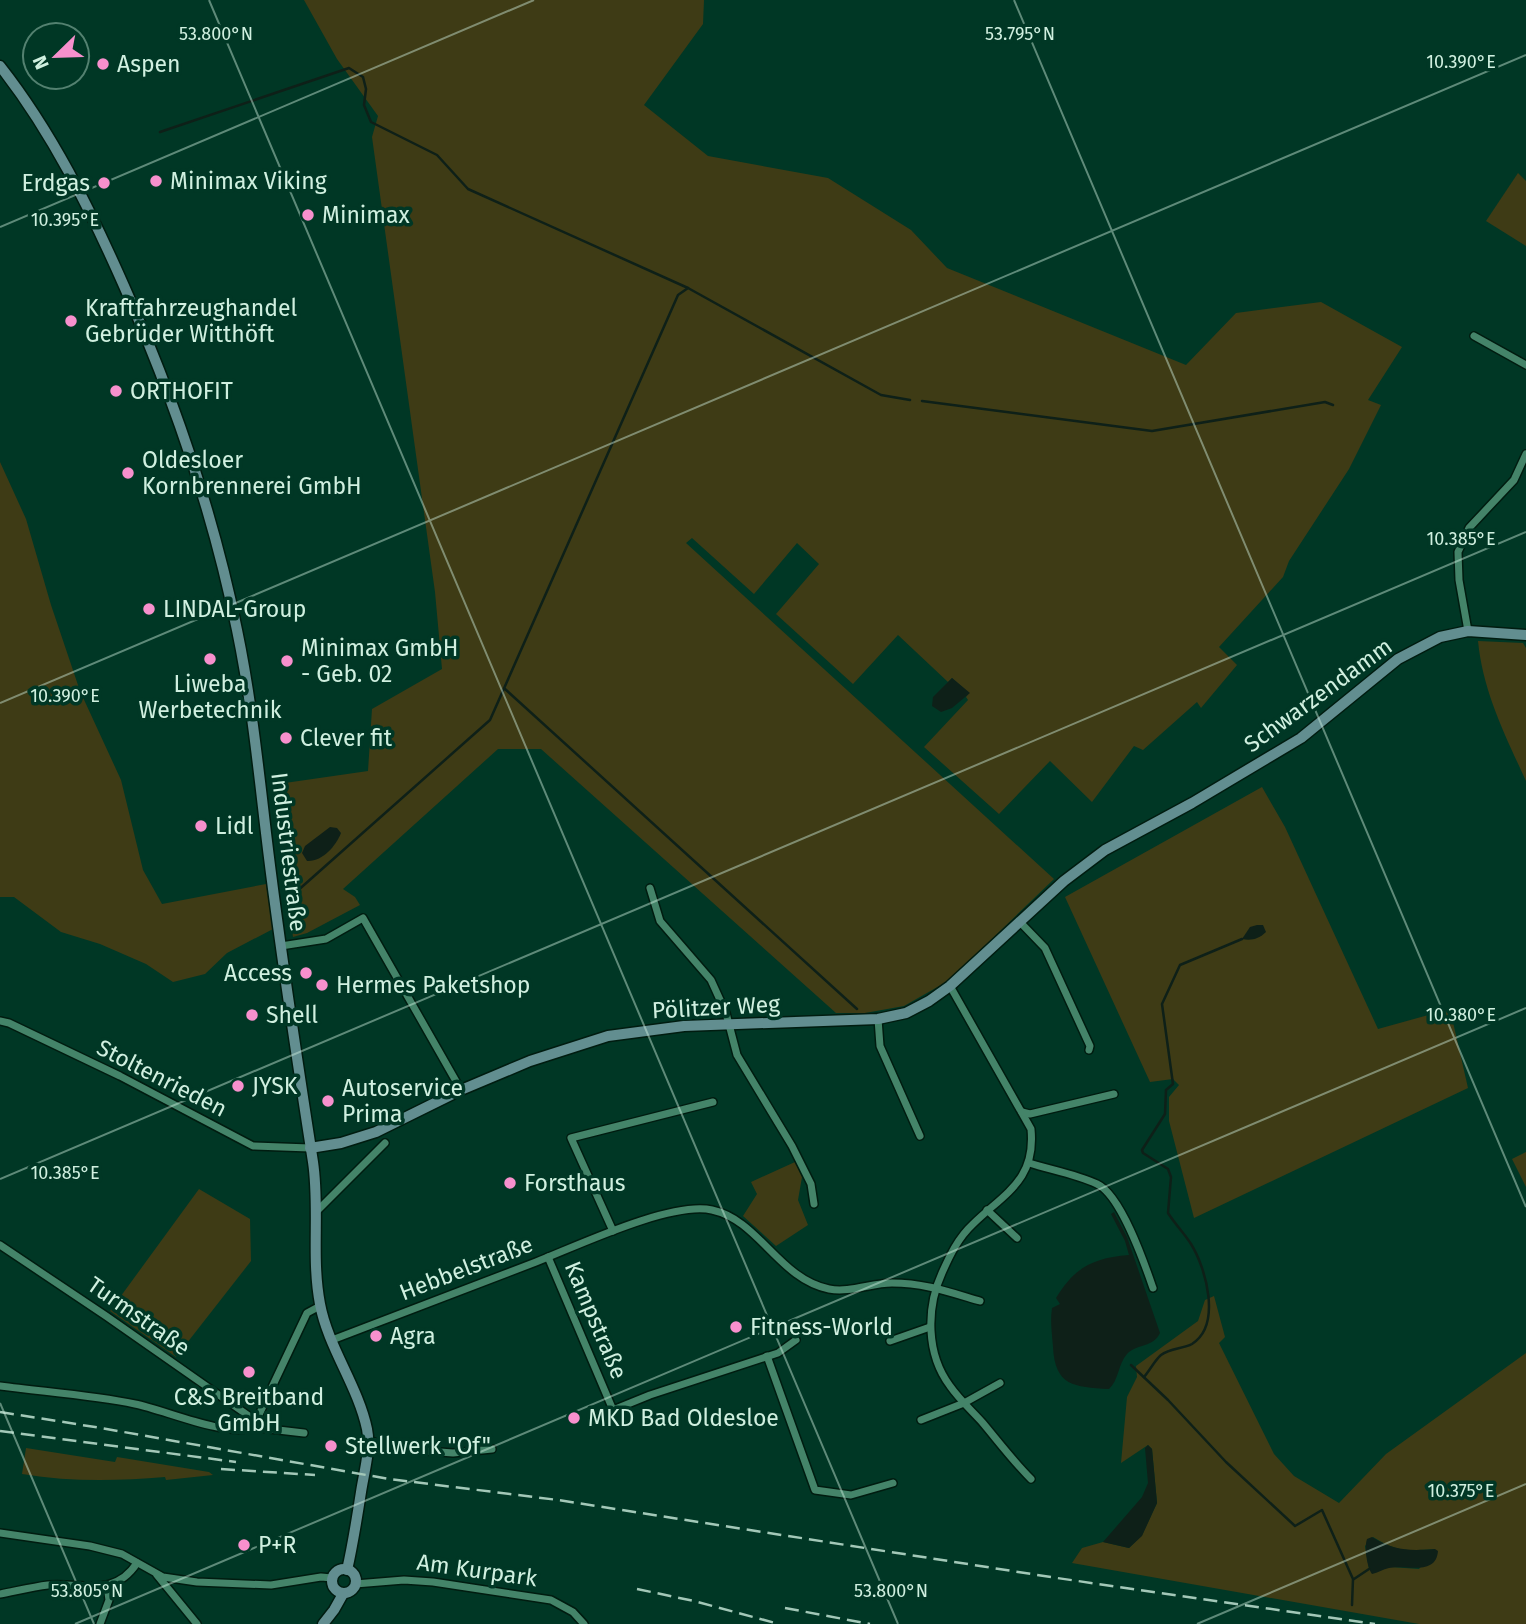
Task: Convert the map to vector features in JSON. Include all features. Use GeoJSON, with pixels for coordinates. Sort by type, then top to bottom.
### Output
{"type":"FeatureCollection","features":[{"type":"Feature","properties":{"kind":"main road","name":"Industriestraße"},"geometry":{"type":"LineString","coordinates":[[0,66],[49,139],[99,230],[152,351],[211,522],[244,667],[310,1148]]}},
{"type":"Feature","properties":{"kind":"main road","name":"Schwarzendamm"},"geometry":{"type":"LineString","coordinates":[[1145,828],[1301,738],[1398,659],[1440,637],[1468,631],[1525,637]]}},
{"type":"Feature","properties":{"kind":"main road","name":"Pölitzer Weg"},"geometry":{"type":"LineString","coordinates":[[310,1148],[341,1143],[376,1132],[530,1060],[608,1036],[646,1030],[878,1019],[906,1013],[950,986],[1064,881],[1105,850],[1145,828]]}},
{"type":"Feature","properties":{"kind":"main road"},"geometry":{"type":"LineString","coordinates":[[310,1148],[317,1211],[315,1257],[320,1306],[368,1430],[366,1464],[347,1570]]}},
{"type":"Feature","properties":{"kind":"main road"},"geometry":{"type":"LineString","coordinates":[[323,1624],[343,1594],[350,1592],[355,1584],[355,1577],[347,1570],[340,1570],[332,1578],[334,1588],[343,1594]]}},
{"type":"Feature","properties":{"kind":"street"},"geometry":{"type":"LineString","coordinates":[[1474,336],[1526,365]]}},
{"type":"Feature","properties":{"kind":"street"},"geometry":{"type":"LineString","coordinates":[[1468,631],[1458,580],[1458,552],[1468,528],[1514,480],[1526,454]]}},
{"type":"Feature","properties":{"kind":"street"},"geometry":{"type":"LineString","coordinates":[[650,888],[660,921],[710,980],[726,1013],[737,1055],[772,1110],[811,1184],[814,1204]]}},
{"type":"Feature","properties":{"kind":"street"},"geometry":{"type":"LineString","coordinates":[[281,946],[326,939],[363,918],[461,1090]]}},
{"type":"Feature","properties":{"kind":"street"},"geometry":{"type":"LineString","coordinates":[[1019,921],[1045,948],[1090,1046],[1089,1050]]}},
{"type":"Feature","properties":{"kind":"street"},"geometry":{"type":"LineString","coordinates":[[950,986],[1031,1129],[1032,1142],[1029,1163],[1023,1176],[955,1245],[935,1289],[930,1327],[935,1358],[948,1384],[1031,1479]]}},
{"type":"Feature","properties":{"kind":"street"},"geometry":{"type":"LineString","coordinates":[[878,1019],[880,1046],[920,1136]]}},
{"type":"Feature","properties":{"kind":"street","name":"Stoltenrieden"},"geometry":{"type":"LineString","coordinates":[[0,1021],[120,1076],[253,1146],[310,1148]]}},
{"type":"Feature","properties":{"kind":"street"},"geometry":{"type":"LineString","coordinates":[[1021,1112],[1030,1114],[1114,1094]]}},
{"type":"Feature","properties":{"kind":"street"},"geometry":{"type":"LineString","coordinates":[[613,1231],[571,1138],[713,1102]]}},
{"type":"Feature","properties":{"kind":"street"},"geometry":{"type":"LineString","coordinates":[[317,1211],[385,1143]]}},
{"type":"Feature","properties":{"kind":"street"},"geometry":{"type":"LineString","coordinates":[[1029,1163],[1098,1184],[1110,1192],[1138,1245],[1153,1288]]}},
{"type":"Feature","properties":{"kind":"street","name":"Hebbelstraße"},"geometry":{"type":"LineString","coordinates":[[332,1340],[613,1231],[667,1213],[695,1208],[709,1209],[734,1217],[801,1278],[829,1289],[919,1283],[980,1301]]}},
{"type":"Feature","properties":{"kind":"street"},"geometry":{"type":"LineString","coordinates":[[987,1210],[1017,1238]]}},
{"type":"Feature","properties":{"kind":"street","name":"Turmstraße"},"geometry":{"type":"LineString","coordinates":[[0,1245],[256,1421],[261,1428],[304,1433]]}},
{"type":"Feature","properties":{"kind":"street","name":"Kampstraße"},"geometry":{"type":"LineString","coordinates":[[548,1257],[612,1410],[768,1356],[788,1348],[796,1340]]}},
{"type":"Feature","properties":{"kind":"street"},"geometry":{"type":"LineString","coordinates":[[0,1386],[135,1404],[224,1428],[251,1428],[307,1313],[320,1306]]}},
{"type":"Feature","properties":{"kind":"street"},"geometry":{"type":"LineString","coordinates":[[890,1341],[930,1327]]}},
{"type":"Feature","properties":{"kind":"street"},"geometry":{"type":"LineString","coordinates":[[768,1356],[815,1490],[851,1495],[893,1483]]}},
{"type":"Feature","properties":{"kind":"street"},"geometry":{"type":"LineString","coordinates":[[921,1420],[964,1403],[1000,1383]]}},
{"type":"Feature","properties":{"kind":"street"},"geometry":{"type":"LineString","coordinates":[[368,1441],[453,1453],[492,1449]]}},
{"type":"Feature","properties":{"kind":"street"},"geometry":{"type":"LineString","coordinates":[[0,1534],[90,1546],[122,1554],[156,1575],[197,1624]]}},
{"type":"Feature","properties":{"kind":"street"},"geometry":{"type":"LineString","coordinates":[[0,1594],[49,1585],[107,1586],[130,1575],[137,1563]]}},
{"type":"Feature","properties":{"kind":"street"},"geometry":{"type":"LineString","coordinates":[[156,1575],[229,1585],[271,1585],[321,1577],[332,1578]]}},
{"type":"Feature","properties":{"kind":"street","name":"Am Kurpark"},"geometry":{"type":"LineString","coordinates":[[355,1584],[404,1580],[433,1582],[551,1600],[573,1612],[584,1624]]}},
{"type":"Feature","properties":{"kind":"street"},"geometry":{"type":"LineString","coordinates":[[100,1624],[109,1600],[107,1586]]}},
{"type":"Feature","properties":{"kind":"shaded area"},"geometry":{"type":"Polygon","coordinates":[[[304,0],[704,0],[703,24],[644,105],[708,156],[828,178],[911,230],[947,268],[1186,365],[1236,313],[1321,302],[1402,347],[1368,400],[1381,405],[1349,469],[1289,561],[1283,577],[1219,647],[1237,665],[1201,708],[1197,702],[1143,750],[1134,746],[1092,802],[1050,761],[999,814],[924,747],[968,700],[966,697],[969,693],[952,678],[948,682],[898,635],[853,684],[776,614],[819,564],[797,543],[754,594],[692,538],[686,543],[1054,879],[948,981],[904,1006],[865,1013],[836,1013],[541,749],[498,749],[343,889],[355,897],[360,905],[307,933],[293,937],[271,785],[368,771],[372,709],[442,669],[435,592],[372,137],[378,116],[337,59],[304,0]]]}},
{"type":"Feature","properties":{"kind":"shaded area"},"geometry":{"type":"Polygon","coordinates":[[[1518,173],[1526,181],[1526,246],[1486,221],[1518,173]]]}},
{"type":"Feature","properties":{"kind":"shaded area"},"geometry":{"type":"Polygon","coordinates":[[[0,462],[26,519],[80,691],[121,780],[143,870],[162,904],[266,884],[273,929],[227,953],[205,974],[173,982],[146,964],[100,944],[61,932],[14,897],[0,897],[0,462]]]}},
{"type":"Feature","properties":{"kind":"shaded area"},"geometry":{"type":"Polygon","coordinates":[[[1478,641],[1523,643],[1526,648],[1526,781],[1490,696],[1478,641]]]}},
{"type":"Feature","properties":{"kind":"shaded area"},"geometry":{"type":"Polygon","coordinates":[[[952,678],[970,693],[952,708],[941,712],[932,706],[933,697],[952,678]]]}},
{"type":"Feature","properties":{"kind":"shaded area"},"geometry":{"type":"Polygon","coordinates":[[[1262,787],[1285,827],[1378,1029],[1450,1009],[1468,1088],[1194,1218],[1169,1121],[1169,1097],[1179,1085],[1173,1079],[1150,1082],[1065,897],[1262,787]]]}},
{"type":"Feature","properties":{"kind":"shaded area"},"geometry":{"type":"Polygon","coordinates":[[[330,827],[337,828],[341,833],[336,843],[323,856],[307,861],[302,853],[305,846],[330,827]]]}},
{"type":"Feature","properties":{"kind":"shaded area"},"geometry":{"type":"Polygon","coordinates":[[[1263,925],[1266,932],[1255,939],[1242,939],[1250,927],[1263,925]]]}},
{"type":"Feature","properties":{"kind":"shaded area"},"geometry":{"type":"Polygon","coordinates":[[[1526,1152],[1526,1187],[1512,1159],[1526,1152]]]}},
{"type":"Feature","properties":{"kind":"shaded area"},"geometry":{"type":"Polygon","coordinates":[[[795,1162],[802,1177],[798,1200],[808,1225],[776,1246],[743,1216],[757,1194],[751,1182],[795,1162]]]}},
{"type":"Feature","properties":{"kind":"shaded area"},"geometry":{"type":"Polygon","coordinates":[[[199,1189],[250,1219],[251,1261],[176,1357],[110,1311],[199,1189]]]}},
{"type":"Feature","properties":{"kind":"shaded area"},"geometry":{"type":"Polygon","coordinates":[[[1114,1212],[1127,1237],[1160,1333],[1153,1341],[1127,1354],[1109,1389],[1086,1387],[1069,1382],[1058,1370],[1053,1347],[1052,1308],[1060,1304],[1056,1298],[1063,1287],[1086,1266],[1129,1255],[1111,1214],[1114,1212]]]}},
{"type":"Feature","properties":{"kind":"shaded area"},"geometry":{"type":"Polygon","coordinates":[[[1214,1296],[1225,1337],[1219,1343],[1274,1454],[1294,1476],[1339,1503],[1386,1454],[1526,1353],[1526,1624],[1419,1624],[1072,1563],[1082,1548],[1103,1542],[1129,1548],[1142,1535],[1157,1503],[1152,1449],[1148,1445],[1121,1463],[1127,1397],[1137,1377],[1136,1366],[1198,1321],[1205,1300],[1214,1296]],[[1373,1537],[1365,1546],[1369,1569],[1419,1569],[1435,1549],[1402,1549],[1373,1537]]]}},
{"type":"Feature","properties":{"kind":"shaded area"},"geometry":{"type":"Polygon","coordinates":[[[1148,1445],[1152,1449],[1157,1503],[1142,1536],[1129,1548],[1103,1542],[1142,1497],[1148,1483],[1145,1448],[1148,1445]]]}},
{"type":"Feature","properties":{"kind":"shaded area"},"geometry":{"type":"Polygon","coordinates":[[[26,1448],[115,1462],[117,1457],[209,1472],[213,1475],[166,1480],[165,1477],[94,1480],[22,1474],[26,1448]]]}},
{"type":"Feature","properties":{"kind":"shaded area"},"geometry":{"type":"Polygon","coordinates":[[[1372,1537],[1402,1549],[1435,1549],[1438,1551],[1436,1559],[1426,1567],[1395,1567],[1372,1574],[1367,1562],[1366,1547],[1367,1539],[1372,1537]]]}},
{"type":"Feature","properties":{"kind":"waterway"},"geometry":{"type":"LineString","coordinates":[[160,132],[349,68],[363,77],[366,89],[364,105],[371,122],[437,155],[468,189],[688,288]]}},
{"type":"Feature","properties":{"kind":"waterway"},"geometry":{"type":"LineString","coordinates":[[295,893],[490,720],[678,295],[688,288],[881,395],[910,400]]}},
{"type":"Feature","properties":{"kind":"waterway"},"geometry":{"type":"LineString","coordinates":[[922,401],[1152,431],[1325,402],[1333,405]]}},
{"type":"Feature","properties":{"kind":"waterway"},"geometry":{"type":"LineString","coordinates":[[505,689],[857,1009]]}},
{"type":"Feature","properties":{"kind":"waterway"},"geometry":{"type":"LineString","coordinates":[[1144,1377],[1161,1355],[1192,1344],[1201,1335],[1207,1324],[1209,1310],[1206,1281],[1197,1254],[1168,1213],[1171,1177],[1168,1169],[1142,1150],[1165,1114],[1166,1090],[1173,1084],[1162,1004],[1180,965],[1242,939]]}},
{"type":"Feature","properties":{"kind":"waterway"},"geometry":{"type":"LineString","coordinates":[[1131,1365],[1226,1462],[1295,1526],[1322,1510],[1353,1579],[1352,1605]]}},
{"type":"Feature","properties":{"kind":"waterway"},"geometry":{"type":"LineString","coordinates":[[1354,1579],[1369,1569]]}},
{"type":"Feature","properties":{"kind":"railway"},"geometry":{"type":"LineString","coordinates":[[0,1412],[389,1479],[558,1500],[1057,1578],[1375,1624]]}},
{"type":"Feature","properties":{"kind":"railway"},"geometry":{"type":"LineString","coordinates":[[0,1431],[236,1462]]}},
{"type":"Feature","properties":{"kind":"railway"},"geometry":{"type":"LineString","coordinates":[[221,1469],[315,1475]]}},
{"type":"Feature","properties":{"kind":"railway"},"geometry":{"type":"LineString","coordinates":[[637,1589],[779,1624]]}},
{"type":"Feature","properties":{"kind":"railway"},"geometry":{"type":"LineString","coordinates":[[785,1608],[870,1624]]}},
{"type":"Feature","properties":{"kind":"place","name":"Aspen"},"geometry":{"type":"Point","coordinates":[103,64]}},
{"type":"Feature","properties":{"kind":"place","name":"Minimax Viking"},"geometry":{"type":"Point","coordinates":[156,181]}},
{"type":"Feature","properties":{"kind":"place","name":"Erdgas"},"geometry":{"type":"Point","coordinates":[104,183]}},
{"type":"Feature","properties":{"kind":"place","name":"Minimax"},"geometry":{"type":"Point","coordinates":[308,215]}},
{"type":"Feature","properties":{"kind":"place","name":"Kraftfahrzeughandel Gebrüder Witthöft"},"geometry":{"type":"Point","coordinates":[71,321]}},
{"type":"Feature","properties":{"kind":"place","name":"ORTHOFIT"},"geometry":{"type":"Point","coordinates":[116,391]}},
{"type":"Feature","properties":{"kind":"place","name":"Oldesloer Kornbrennerei GmbH"},"geometry":{"type":"Point","coordinates":[128,473]}},
{"type":"Feature","properties":{"kind":"place","name":"LINDAL-Group"},"geometry":{"type":"Point","coordinates":[149,609]}},
{"type":"Feature","properties":{"kind":"place","name":"Liweba Werbetechnik"},"geometry":{"type":"Point","coordinates":[210,659]}},
{"type":"Feature","properties":{"kind":"place","name":"Minimax GmbH - Geb. 02"},"geometry":{"type":"Point","coordinates":[287,661]}},
{"type":"Feature","properties":{"kind":"place","name":"Clever fit"},"geometry":{"type":"Point","coordinates":[286,738]}},
{"type":"Feature","properties":{"kind":"place","name":"Lidl"},"geometry":{"type":"Point","coordinates":[201,826]}},
{"type":"Feature","properties":{"kind":"place","name":"Access"},"geometry":{"type":"Point","coordinates":[306,973]}},
{"type":"Feature","properties":{"kind":"place","name":"Hermes Paketshop"},"geometry":{"type":"Point","coordinates":[322,985]}},
{"type":"Feature","properties":{"kind":"place","name":"Shell"},"geometry":{"type":"Point","coordinates":[252,1015]}},
{"type":"Feature","properties":{"kind":"place","name":"JYSK"},"geometry":{"type":"Point","coordinates":[238,1086]}},
{"type":"Feature","properties":{"kind":"place","name":"Autoservice Prima"},"geometry":{"type":"Point","coordinates":[328,1101]}},
{"type":"Feature","properties":{"kind":"place","name":"Forsthaus"},"geometry":{"type":"Point","coordinates":[510,1183]}},
{"type":"Feature","properties":{"kind":"place","name":"Fitness-World"},"geometry":{"type":"Point","coordinates":[736,1327]}},
{"type":"Feature","properties":{"kind":"place","name":"Agra"},"geometry":{"type":"Point","coordinates":[376,1336]}},
{"type":"Feature","properties":{"kind":"place","name":"C&S Breitband GmbH"},"geometry":{"type":"Point","coordinates":[249,1372]}},
{"type":"Feature","properties":{"kind":"place","name":"MKD Bad Oldesloe"},"geometry":{"type":"Point","coordinates":[574,1418]}},
{"type":"Feature","properties":{"kind":"place","name":"Stellwerk \"Of\""},"geometry":{"type":"Point","coordinates":[331,1446]}},
{"type":"Feature","properties":{"kind":"place","name":"P+R"},"geometry":{"type":"Point","coordinates":[244,1545]}}]}
